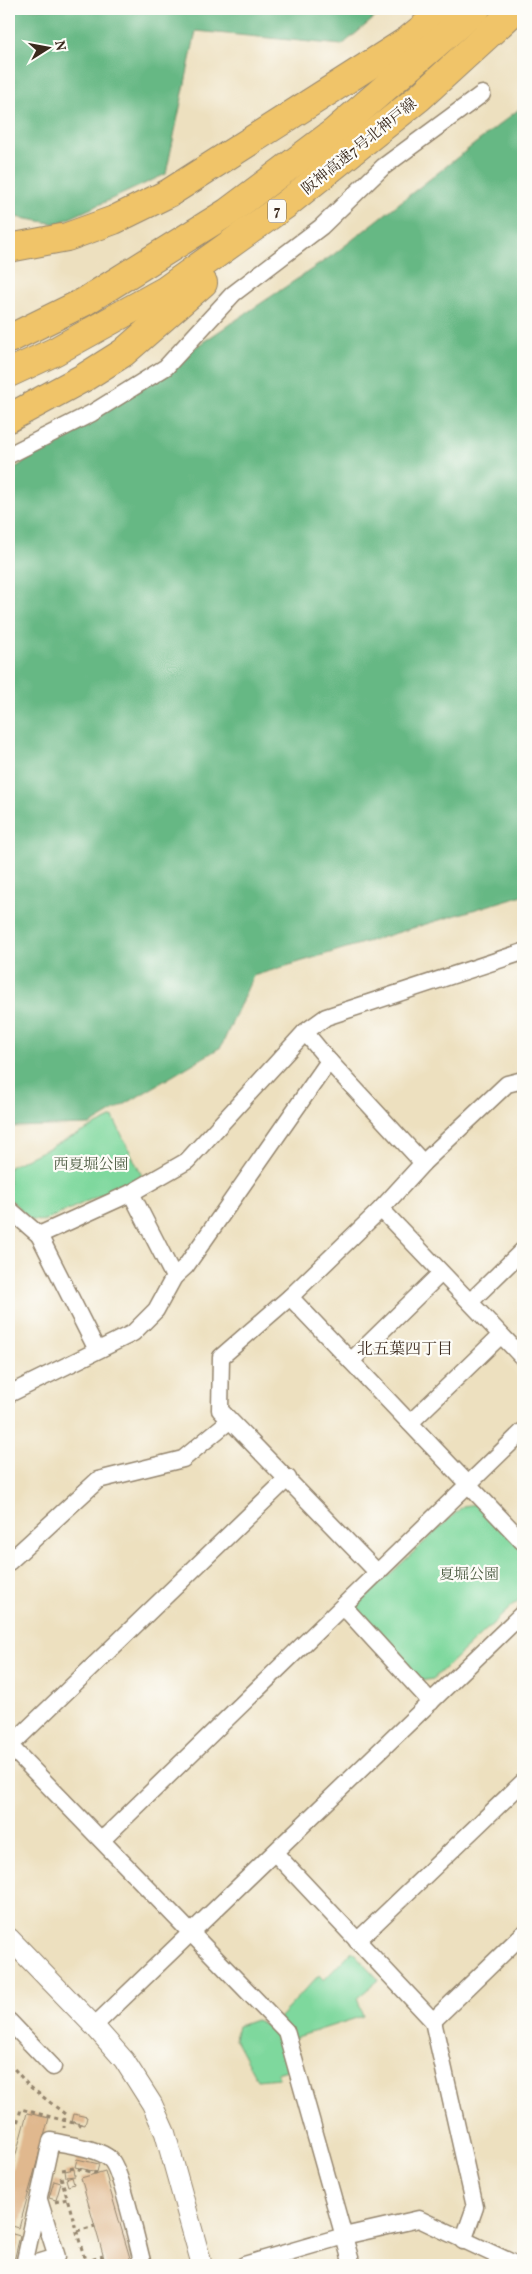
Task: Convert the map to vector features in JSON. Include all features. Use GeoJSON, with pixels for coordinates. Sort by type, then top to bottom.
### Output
{"type":"FeatureCollection","features":[{"type":"Feature","properties":{"kind":"highway"},"geometry":{"type":"LineString","coordinates":[[9,248],[67,238],[114,220],[169,193],[407,40],[446,9]]}},
{"type":"Feature","properties":{"kind":"highway","name":"阪神高速7号北神戸線"},"geometry":{"type":"LineString","coordinates":[[9,339],[84,302],[228,212],[333,133],[476,9]]}},
{"type":"Feature","properties":{"kind":"highway","name":"阪神高速7号北神戸線"},"geometry":{"type":"LineString","coordinates":[[9,373],[54,352],[166,290],[285,206],[420,96],[516,9]]}},
{"type":"Feature","properties":{"kind":"highway"},"geometry":{"type":"LineString","coordinates":[[9,418],[84,377],[122,353],[208,278],[285,206]]}},
{"type":"Feature","properties":{"kind":"street"},"geometry":{"type":"LineString","coordinates":[[9,455],[92,413],[166,367],[233,294],[321,227],[383,167],[482,94]]}},
{"type":"Feature","properties":{"kind":"street"},"geometry":{"type":"LineString","coordinates":[[39,1235],[131,1193],[187,1161],[305,1032],[326,1017],[523,952]]}},
{"type":"Feature","properties":{"kind":"street"},"geometry":{"type":"LineString","coordinates":[[305,1032],[329,1062],[423,1163]]}},
{"type":"Feature","properties":{"kind":"street"},"geometry":{"type":"LineString","coordinates":[[9,1394],[133,1333],[156,1310],[174,1277],[186,1266],[329,1062]]}},
{"type":"Feature","properties":{"kind":"street"},"geometry":{"type":"LineString","coordinates":[[378,1573],[220,1410],[221,1357],[290,1297],[381,1209],[423,1163],[507,1084],[523,1080]]}},
{"type":"Feature","properties":{"kind":"street"},"geometry":{"type":"LineString","coordinates":[[131,1193],[174,1277]]}},
{"type":"Feature","properties":{"kind":"street"},"geometry":{"type":"LineString","coordinates":[[9,1209],[39,1235],[97,1350]]}},
{"type":"Feature","properties":{"kind":"street"},"geometry":{"type":"LineString","coordinates":[[381,1209],[471,1301],[523,1358]]}},
{"type":"Feature","properties":{"kind":"street"},"geometry":{"type":"LineString","coordinates":[[471,1301],[523,1250]]}},
{"type":"Feature","properties":{"kind":"street"},"geometry":{"type":"LineString","coordinates":[[351,1362],[441,1272]]}},
{"type":"Feature","properties":{"kind":"street"},"geometry":{"type":"LineString","coordinates":[[290,1297],[523,1542]]}},
{"type":"Feature","properties":{"kind":"street"},"geometry":{"type":"LineString","coordinates":[[410,1423],[501,1335]]}},
{"type":"Feature","properties":{"kind":"street"},"geometry":{"type":"LineString","coordinates":[[9,1562],[98,1480],[183,1459],[229,1421]]}},
{"type":"Feature","properties":{"kind":"street"},"geometry":{"type":"LineString","coordinates":[[102,1840],[344,1607],[523,1431]]}},
{"type":"Feature","properties":{"kind":"street"},"geometry":{"type":"LineString","coordinates":[[288,1478],[10,1745],[190,1934],[286,2031],[352,2265]]}},
{"type":"Feature","properties":{"kind":"street"},"geometry":{"type":"LineString","coordinates":[[344,1607],[431,1702]]}},
{"type":"Feature","properties":{"kind":"street"},"geometry":{"type":"LineString","coordinates":[[94,2026],[523,1613]]}},
{"type":"Feature","properties":{"kind":"street"},"geometry":{"type":"LineString","coordinates":[[357,1941],[523,1782]]}},
{"type":"Feature","properties":{"kind":"street"},"geometry":{"type":"LineString","coordinates":[[275,1853],[433,2021],[475,2207],[463,2240]]}},
{"type":"Feature","properties":{"kind":"street"},"geometry":{"type":"LineString","coordinates":[[433,2021],[523,1934]]}},
{"type":"Feature","properties":{"kind":"street"},"geometry":{"type":"LineString","coordinates":[[9,1938],[94,2026],[124,2060],[138,2080],[152,2104],[165,2133],[202,2265]]}},
{"type":"Feature","properties":{"kind":"street"},"geometry":{"type":"LineString","coordinates":[[9,2021],[53,2067]]}},
{"type":"Feature","properties":{"kind":"street"},"geometry":{"type":"LineString","coordinates":[[24,2265],[51,2141],[102,2153],[112,2160],[121,2183],[143,2265]]}},
{"type":"Feature","properties":{"kind":"street"},"geometry":{"type":"LineString","coordinates":[[31,2265],[57,2257],[39,2200]]}},
{"type":"Feature","properties":{"kind":"street"},"geometry":{"type":"LineString","coordinates":[[244,2265],[344,2236],[419,2219],[517,2265]]}},
{"type":"Feature","properties":{"kind":"path"},"geometry":{"type":"LineString","coordinates":[[9,2063],[28,2086],[65,2114],[62,2143]]}},
{"type":"Feature","properties":{"kind":"path"},"geometry":{"type":"LineString","coordinates":[[9,2153],[21,2110],[85,2126]]}},
{"type":"Feature","properties":{"kind":"path"},"geometry":{"type":"LineString","coordinates":[[83,2264],[85,2260],[77,2231],[61,2176],[57,2171],[74,2168],[95,2173],[106,2170]]}},
{"type":"Feature","properties":{"kind":"path"},"geometry":{"type":"LineString","coordinates":[[77,2231],[95,2226]]}},
{"type":"Feature","properties":{"kind":"path"},"geometry":{"type":"LineString","coordinates":[[83,2264],[103,2256]]}},
{"type":"Feature","properties":{"kind":"green space"},"geometry":{"type":"Polygon","coordinates":[[[9,9],[385,9],[342,45],[196,31],[166,174],[57,224],[9,216],[9,9]]]}},
{"type":"Feature","properties":{"kind":"green space"},"geometry":{"type":"Polygon","coordinates":[[[523,106],[523,895],[253,976],[221,1047],[90,1125],[9,1127],[9,472],[333,255],[523,106]]]}},
{"type":"Feature","properties":{"kind":"green space","name":"西夏堀公園"},"geometry":{"type":"Polygon","coordinates":[[[113,1117],[142,1176],[44,1221],[31,1220],[9,1198],[9,1167],[113,1117]]]}},
{"type":"Feature","properties":{"kind":"green space","name":"夏堀公園"},"geometry":{"type":"Polygon","coordinates":[[[476,1504],[523,1551],[523,1596],[433,1679],[420,1681],[360,1617],[357,1605],[463,1506],[476,1504]]]}},
{"type":"Feature","properties":{"kind":"green space"},"geometry":{"type":"Polygon","coordinates":[[[352,1951],[379,1980],[357,1998],[363,2016],[294,2038],[279,2018],[319,1975],[324,1980],[352,1951]]]}},
{"type":"Feature","properties":{"kind":"green space"},"geometry":{"type":"Polygon","coordinates":[[[255,2020],[262,2023],[273,2033],[280,2047],[287,2070],[277,2073],[279,2078],[257,2080],[235,2039],[238,2026],[255,2020]]]}},
{"type":"Feature","properties":{"kind":"building"},"geometry":{"type":"Polygon","coordinates":[[[27,2113],[49,2118],[19,2228],[9,2225],[9,2180],[27,2113]]]}},
{"type":"Feature","properties":{"kind":"building"},"geometry":{"type":"Polygon","coordinates":[[[74,2114],[87,2117],[85,2125],[72,2122],[74,2114]]]}},
{"type":"Feature","properties":{"kind":"building"},"geometry":{"type":"Polygon","coordinates":[[[77,2159],[99,2164],[97,2172],[75,2167],[77,2159]]]}},
{"type":"Feature","properties":{"kind":"building"},"geometry":{"type":"Polygon","coordinates":[[[74,2169],[75,2176],[66,2177],[65,2171],[74,2169]]]}},
{"type":"Feature","properties":{"kind":"building"},"geometry":{"type":"Polygon","coordinates":[[[105,2171],[132,2265],[106,2265],[81,2178],[105,2171]]]}},
{"type":"Feature","properties":{"kind":"building"},"geometry":{"type":"Polygon","coordinates":[[[72,2177],[74,2184],[68,2186],[66,2179],[72,2177]]]}},
{"type":"Feature","properties":{"kind":"building"},"geometry":{"type":"Polygon","coordinates":[[[54,2181],[61,2183],[56,2200],[49,2198],[54,2181]]]}},
{"type":"Feature","properties":{"kind":"building"},"geometry":{"type":"Polygon","coordinates":[[[9,2233],[20,2236],[13,2265],[9,2265],[9,2233]]]}},
{"type":"Feature","properties":{"kind":"district","name":"北五葉四丁目"},"geometry":{"type":"Point","coordinates":[405,1348]}}]}
